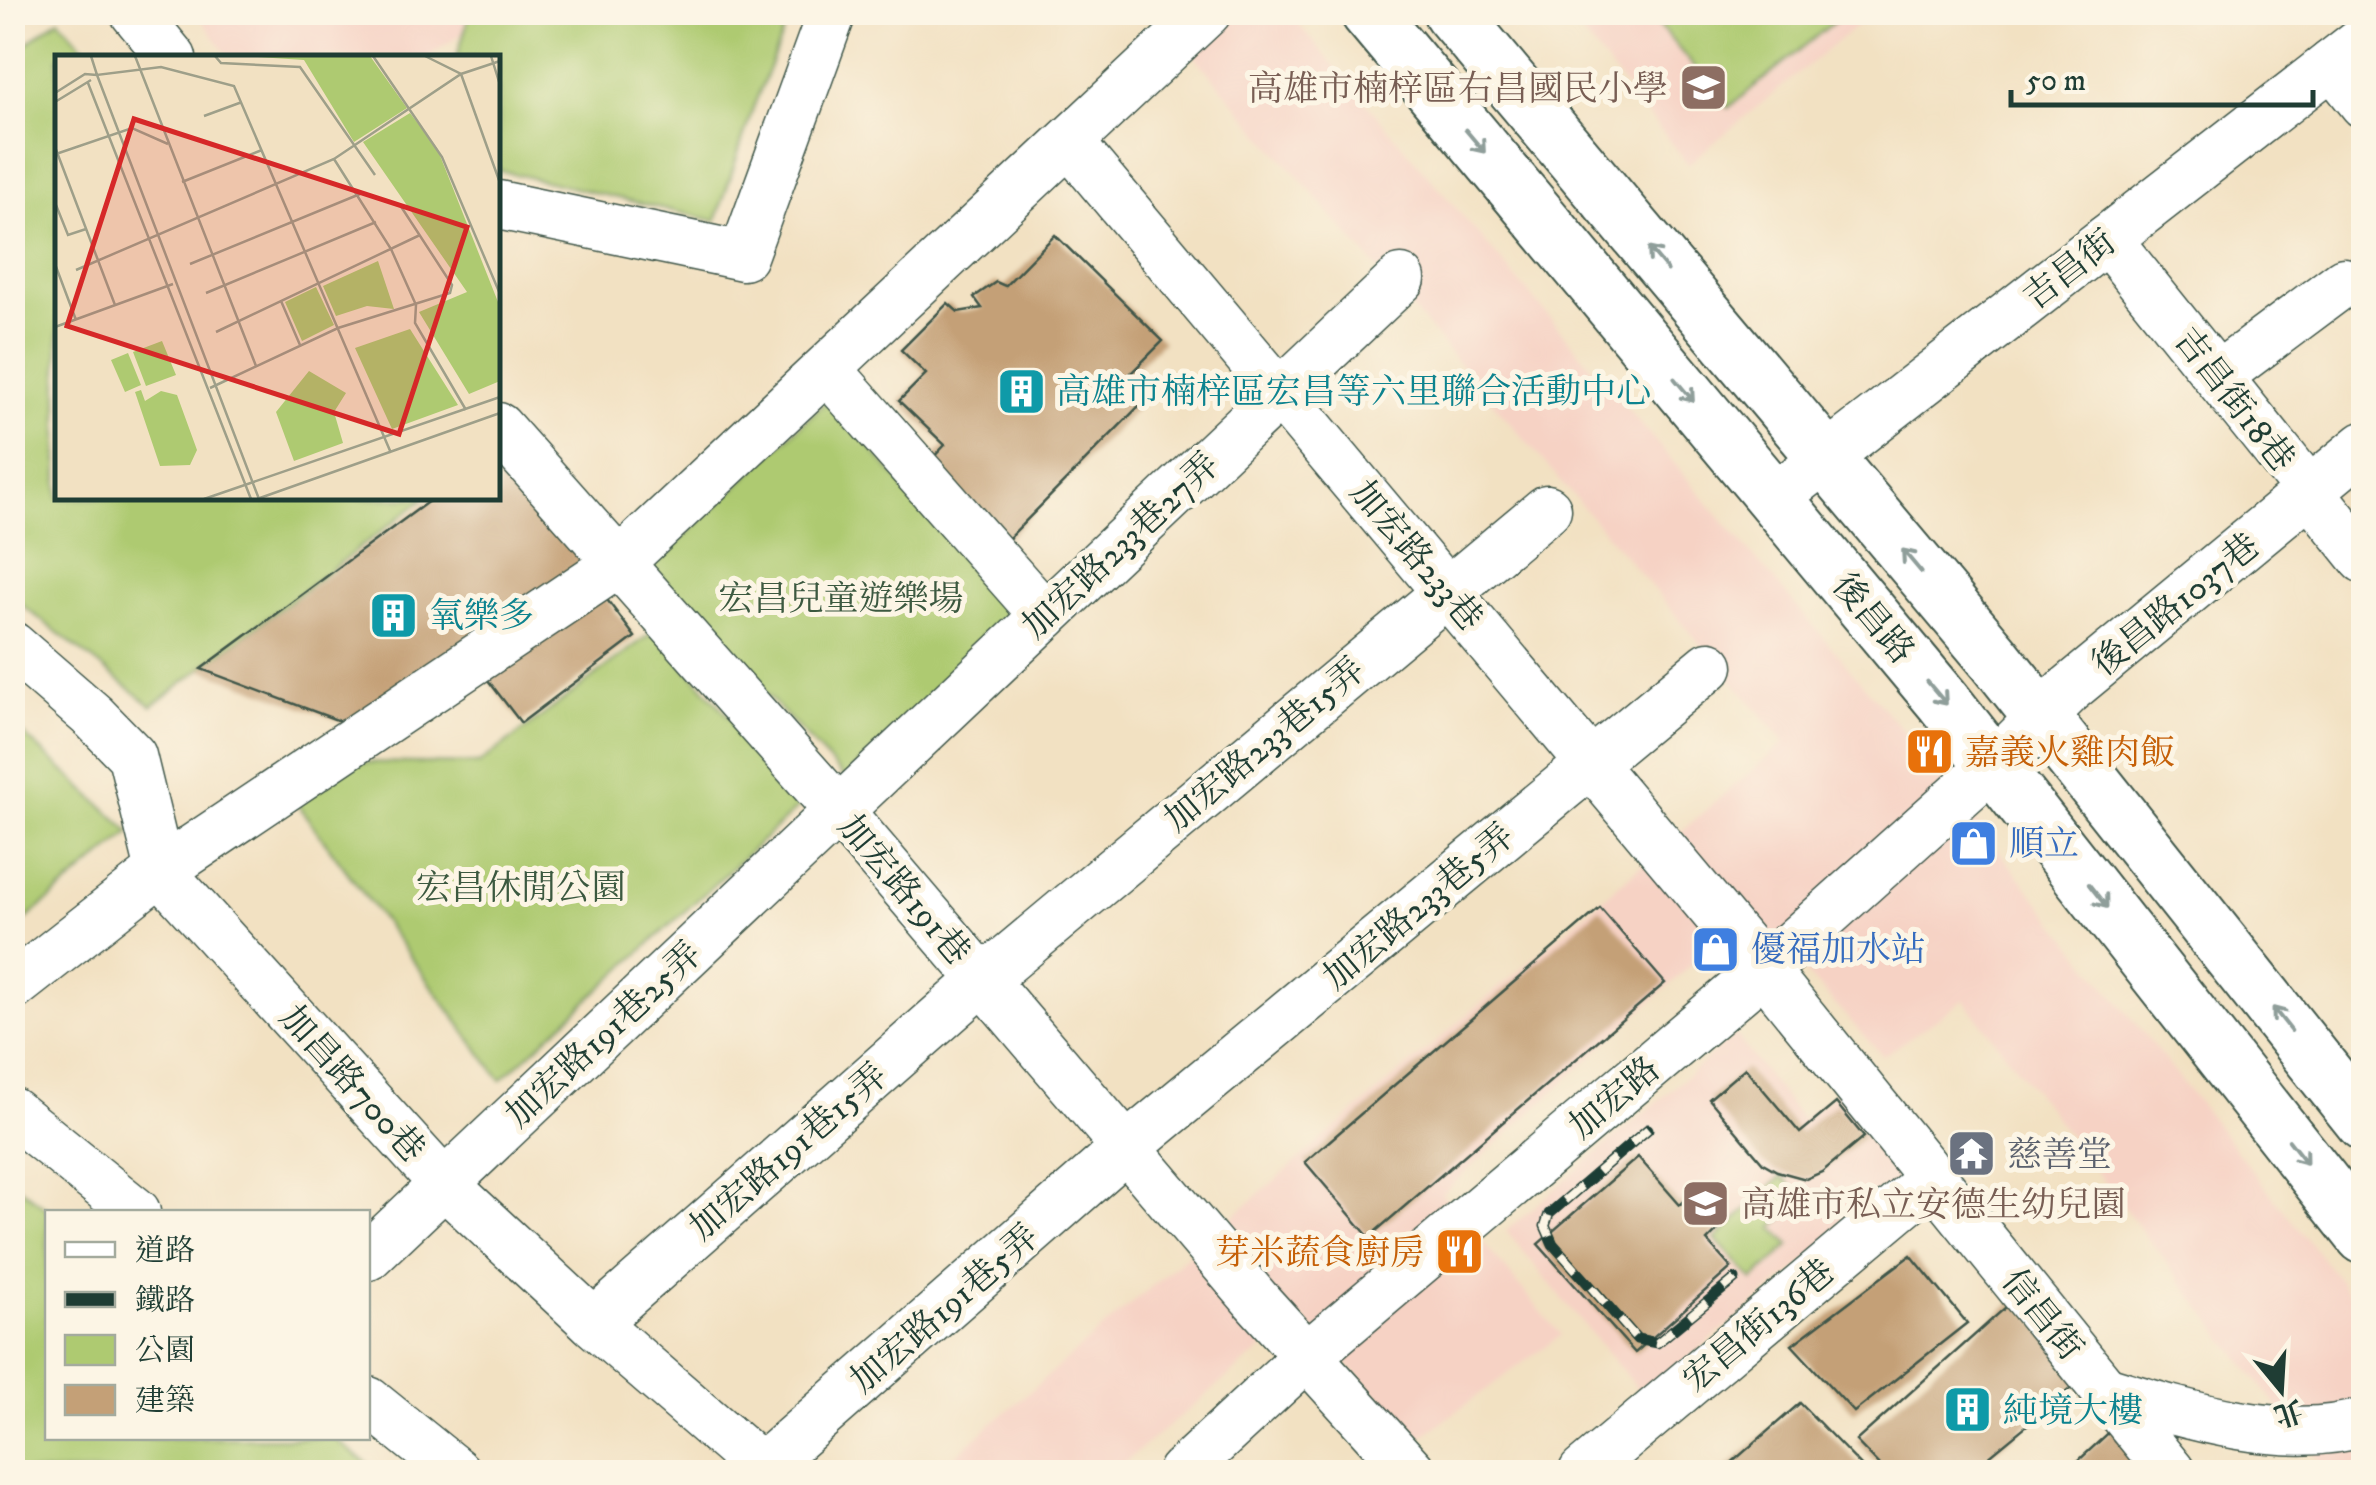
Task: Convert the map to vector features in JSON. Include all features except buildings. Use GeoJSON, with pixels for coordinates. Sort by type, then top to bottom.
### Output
{"type":"FeatureCollection","features":[{"type":"Feature","properties":{"kind":"main road","name":"後昌路"},"geometry":{"type":"LineString","coordinates":[[1368,12],[1994,764],[2364,1236]]}},
{"type":"Feature","properties":{"kind":"main road","name":"後昌路"},"geometry":{"type":"LineString","coordinates":[[1451,12],[2042,717],[2364,1123]]}},
{"type":"Feature","properties":{"kind":"street"},"geometry":{"type":"LineString","coordinates":[[134,12],[170,55]]}},
{"type":"Feature","properties":{"kind":"street"},"geometry":{"type":"LineString","coordinates":[[500,205],[743,256],[832,12]]}},
{"type":"Feature","properties":{"kind":"street"},"geometry":{"type":"LineString","coordinates":[[12,986],[160,872],[619,563],[1207,12]]}},
{"type":"Feature","properties":{"kind":"street"},"geometry":{"type":"LineString","coordinates":[[2348,51],[2364,104]]}},
{"type":"Feature","properties":{"kind":"street","name":"吉昌街"},"geometry":{"type":"LineString","coordinates":[[1774,498],[2348,51]]}},
{"type":"Feature","properties":{"kind":"street","name":"加宏路233巷"},"geometry":{"type":"LineString","coordinates":[[1068,142],[1764,970]]}},
{"type":"Feature","properties":{"kind":"street","name":"吉昌街18巷"},"geometry":{"type":"LineString","coordinates":[[2107,239],[2364,558]]}},
{"type":"Feature","properties":{"kind":"street","name":"加宏路233巷27弄"},"geometry":{"type":"LineString","coordinates":[[839,811],[1402,279]]}},
{"type":"Feature","properties":{"kind":"street"},"geometry":{"type":"LineString","coordinates":[[2218,376],[2344,282]]}},
{"type":"Feature","properties":{"kind":"street"},"geometry":{"type":"LineString","coordinates":[[827,369],[1046,616]]}},
{"type":"Feature","properties":{"kind":"street","name":"加宏路191巷"},"geometry":{"type":"LineString","coordinates":[[500,429],[839,811],[1412,1472]]}},
{"type":"Feature","properties":{"kind":"street","name":"後昌路1037巷"},"geometry":{"type":"LineString","coordinates":[[2042,717],[2364,446]]}},
{"type":"Feature","properties":{"kind":"street","name":"加宏路233巷15弄"},"geometry":{"type":"LineString","coordinates":[[982,980],[1547,509]]}},
{"type":"Feature","properties":{"kind":"street","name":"加昌路700巷"},"geometry":{"type":"LineString","coordinates":[[12,646],[94,717],[132,756],[160,872],[444,1184],[763,1470]]}},
{"type":"Feature","properties":{"kind":"street","name":"加宏路233巷5弄"},"geometry":{"type":"LineString","coordinates":[[1127,1147],[1709,666]]}},
{"type":"Feature","properties":{"kind":"street","name":"加宏路"},"geometry":{"type":"LineString","coordinates":[[1182,1472],[1308,1356],[1764,970],[2042,717]]}},
{"type":"Feature","properties":{"kind":"street","name":"加宏路191巷25弄"},"geometry":{"type":"LineString","coordinates":[[370,1254],[839,811]]}},
{"type":"Feature","properties":{"kind":"street","name":"信昌街"},"geometry":{"type":"LineString","coordinates":[[1764,970],[2171,1472]]}},
{"type":"Feature","properties":{"kind":"street","name":"加宏路191巷15弄"},"geometry":{"type":"LineString","coordinates":[[594,1322],[982,980]]}},
{"type":"Feature","properties":{"kind":"street"},"geometry":{"type":"LineString","coordinates":[[12,1112],[134,1210]]}},
{"type":"Feature","properties":{"kind":"street","name":"加宏路191巷5弄"},"geometry":{"type":"LineString","coordinates":[[763,1470],[1127,1147]]}},
{"type":"Feature","properties":{"kind":"street","name":"宏昌街136巷"},"geometry":{"type":"LineString","coordinates":[[1582,1472],[1934,1178]]}},
{"type":"Feature","properties":{"kind":"street"},"geometry":{"type":"LineString","coordinates":[[2105,1390],[2188,1416],[2267,1427],[2316,1430],[2364,1422]]}},
{"type":"Feature","properties":{"kind":"street"},"geometry":{"type":"LineString","coordinates":[[370,1402],[456,1472]]}},
{"type":"Feature","properties":{"kind":"shaded area"},"geometry":{"type":"Polygon","coordinates":[[[196,13],[463,13],[473,26],[431,55],[228,55],[196,13]]]}},
{"type":"Feature","properties":{"kind":"shaded area"},"geometry":{"type":"Polygon","coordinates":[[[1233,13],[1289,13],[1911,740],[2363,1310],[2363,1472],[2328,1472],[1964,1000],[1883,1056],[1749,912],[1442,1194],[1561,1335],[1420,1438],[1301,1317],[1125,1462],[1133,1472],[939,1472],[1785,742],[1191,52],[1233,13]]]}},
{"type":"Feature","properties":{"kind":"shaded area","name":"高雄市楠梓區右昌國民小學"},"geometry":{"type":"Polygon","coordinates":[[[1565,13],[1872,13],[1688,164],[1565,13]]]}},
{"type":"Feature","properties":{"kind":"shaded area","name":"高雄市私立安德生幼兒園"},"geometry":{"type":"Polygon","coordinates":[[[1735,1035],[1802,1120],[1838,1091],[1907,1178],[1643,1396],[1506,1231],[1735,1035]]]}},
{"type":"Feature","properties":{"kind":"green space"},"geometry":{"type":"Polygon","coordinates":[[[470,13],[791,13],[753,108],[716,221],[500,170],[500,55],[458,55],[470,13]]]}},
{"type":"Feature","properties":{"kind":"green space"},"geometry":{"type":"Polygon","coordinates":[[[1649,13],[1845,13],[1728,108],[1649,13]]]}},
{"type":"Feature","properties":{"kind":"green space"},"geometry":{"type":"Polygon","coordinates":[[[59,19],[91,55],[55,55],[55,500],[422,500],[152,706],[13,598],[12,55],[59,19]]]}},
{"type":"Feature","properties":{"kind":"green space","name":"宏昌兒童遊樂場"},"geometry":{"type":"Polygon","coordinates":[[[828,399],[1016,614],[846,779],[649,570],[828,399]]]}},
{"type":"Feature","properties":{"kind":"green space","name":"宏昌休閒公園"},"geometry":{"type":"Polygon","coordinates":[[[654,631],[804,802],[501,1080],[295,801],[347,762],[479,764],[654,631]]]}},
{"type":"Feature","properties":{"kind":"green space"},"geometry":{"type":"Polygon","coordinates":[[[13,725],[131,832],[13,930],[13,725]]]}},
{"type":"Feature","properties":{"kind":"green space"},"geometry":{"type":"Polygon","coordinates":[[[1782,1176],[1803,1199],[1773,1227],[1790,1245],[1753,1280],[1715,1239],[1782,1176]]]}},
{"type":"Feature","properties":{"kind":"green space"},"geometry":{"type":"Polygon","coordinates":[[[12,1182],[48,1210],[45,1210],[45,1440],[337,1440],[378,1472],[13,1472],[12,1182]]]}},
{"type":"Feature","properties":{"kind":"railway"},"geometry":{"type":"LineString","coordinates":[[1648,1129],[1549,1214],[1545,1226],[1553,1244],[1637,1339],[1657,1343],[1735,1279]]}},
{"type":"Feature","properties":{"kind":"place","name":"高雄市楠梓區右昌國民小學"},"geometry":{"type":"Point","coordinates":[1703,88]}},
{"type":"Feature","properties":{"kind":"place","name":"高雄市楠梓區宏昌等六里聯合活動中心"},"geometry":{"type":"Point","coordinates":[1021,391]}},
{"type":"Feature","properties":{"kind":"place","name":"氧樂多"},"geometry":{"type":"Point","coordinates":[394,615]}},
{"type":"Feature","properties":{"kind":"place","name":"嘉義火雞肉飯"},"geometry":{"type":"Point","coordinates":[1930,752]}},
{"type":"Feature","properties":{"kind":"place","name":"順立"},"geometry":{"type":"Point","coordinates":[1974,843]}},
{"type":"Feature","properties":{"kind":"place","name":"優福加水站"},"geometry":{"type":"Point","coordinates":[1716,949]}},
{"type":"Feature","properties":{"kind":"place","name":"慈善堂"},"geometry":{"type":"Point","coordinates":[1972,1154]}},
{"type":"Feature","properties":{"kind":"place","name":"高雄市私立安德生幼兒園"},"geometry":{"type":"Point","coordinates":[1706,1204]}},
{"type":"Feature","properties":{"kind":"place","name":"芽米蔬食廚房"},"geometry":{"type":"Point","coordinates":[1460,1252]}},
{"type":"Feature","properties":{"kind":"place","name":"純境大樓"},"geometry":{"type":"Point","coordinates":[1968,1410]}}]}
